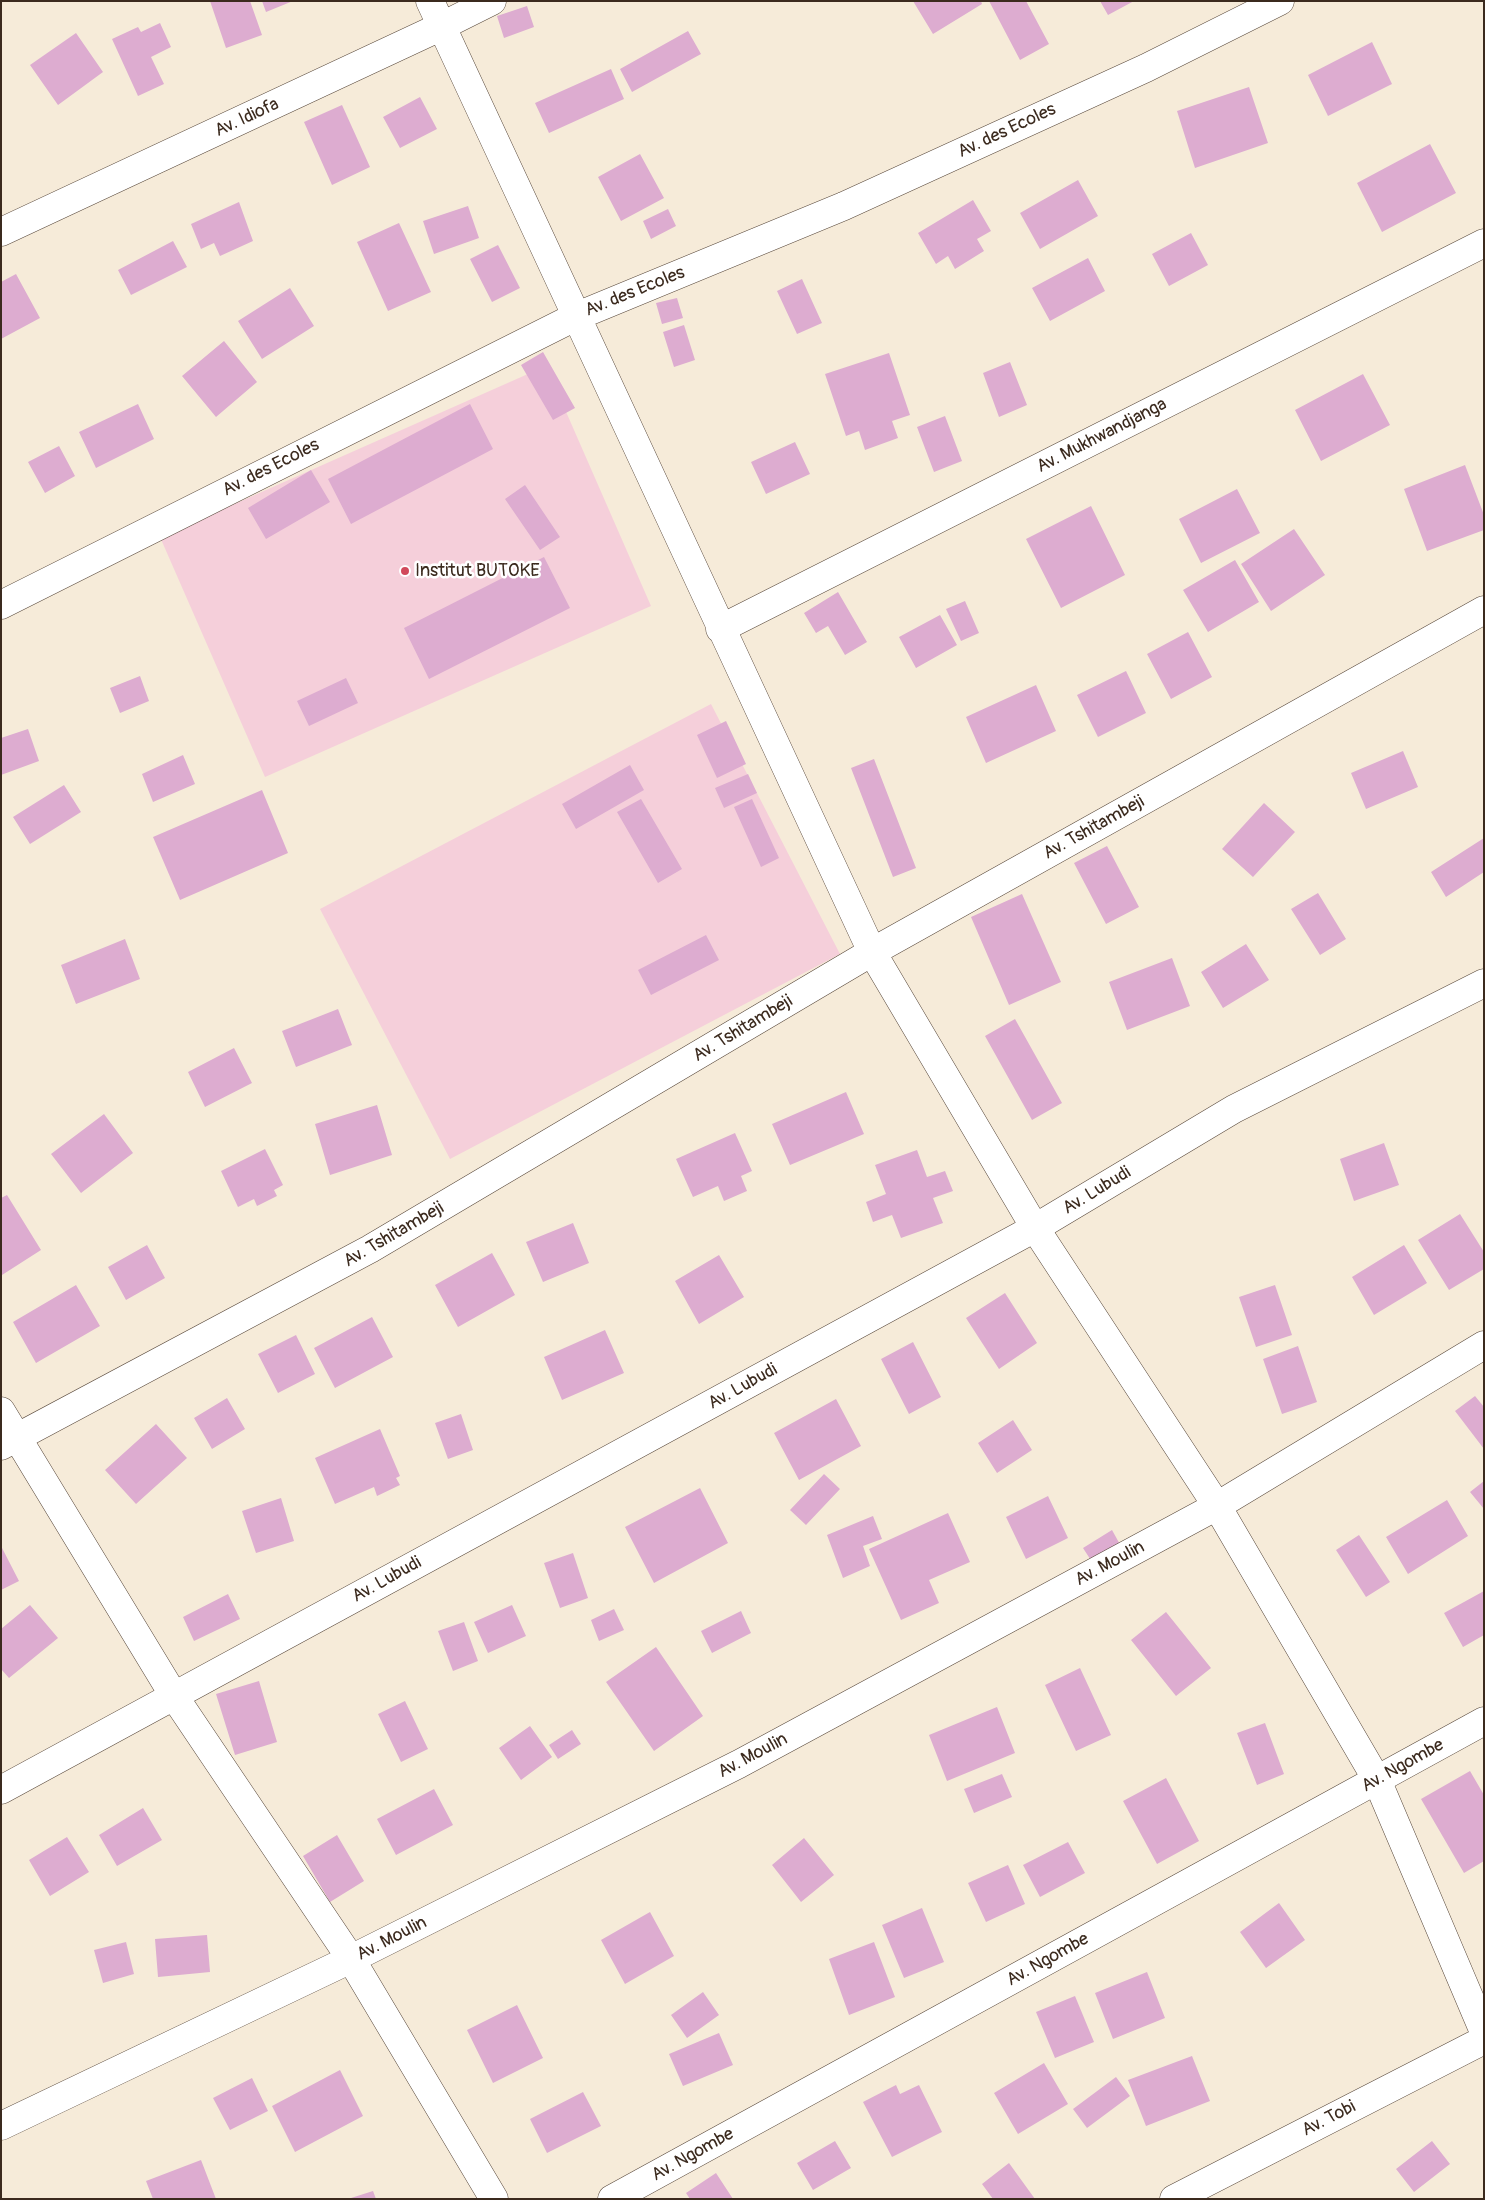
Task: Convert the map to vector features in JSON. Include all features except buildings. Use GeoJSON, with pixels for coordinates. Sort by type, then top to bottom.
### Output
{"type":"FeatureCollection","features":[{"type":"Feature","properties":{"kind":"street"},"geometry":{"type":"LineString","coordinates":[[430,1],[440,27],[574,316],[872,952],[1035,1228],[1217,1506],[1377,1780],[1484,2032]]}},
{"type":"Feature","properties":{"kind":"street","name":"Av. Idiofa"},"geometry":{"type":"LineString","coordinates":[[1,232],[492,1]]}},
{"type":"Feature","properties":{"kind":"street","name":"Av. des Ecoles"},"geometry":{"type":"LineString","coordinates":[[1,605],[574,316],[844,206],[1146,68],[1280,1]]}},
{"type":"Feature","properties":{"kind":"street","name":"Av. Mukhwandjanga"},"geometry":{"type":"LineString","coordinates":[[720,629],[1484,242]]}},
{"type":"Feature","properties":{"kind":"street","name":"Av. Tshitambeji"},"geometry":{"type":"LineString","coordinates":[[9,1441],[370,1250],[872,952],[1484,610]]}},
{"type":"Feature","properties":{"kind":"street","name":"Av. Lubudi"},"geometry":{"type":"LineString","coordinates":[[1,1790],[1035,1228],[1234,1109],[1484,983]]}},
{"type":"Feature","properties":{"kind":"street","name":"Av. Moulin"},"geometry":{"type":"LineString","coordinates":[[1,2126],[351,1960],[739,1764],[1217,1506],[1484,1345]]}},
{"type":"Feature","properties":{"kind":"street"},"geometry":{"type":"LineString","coordinates":[[1,1411],[9,1441],[174,1696],[351,1960],[494,2199]]}},
{"type":"Feature","properties":{"kind":"street","name":"Av. Ngombe"},"geometry":{"type":"LineString","coordinates":[[612,2199],[1484,1721]]}},
{"type":"Feature","properties":{"kind":"street","name":"Av. Tobi"},"geometry":{"type":"LineString","coordinates":[[1174,2199],[1484,2040]]}},
{"type":"Feature","properties":{"kind":"shaded area","name":"Institut BUTOKE"},"geometry":{"type":"Polygon","coordinates":[[[546,366],[651,606],[265,777],[160,537],[546,366]]]}},
{"type":"Feature","properties":{"kind":"shaded area"},"geometry":{"type":"Polygon","coordinates":[[[711,704],[840,954],[450,1159],[320,909],[711,704]]]}},
{"type":"Feature","properties":{"kind":"place","name":"Institut BUTOKE"},"geometry":{"type":"Point","coordinates":[405,571]}}]}
